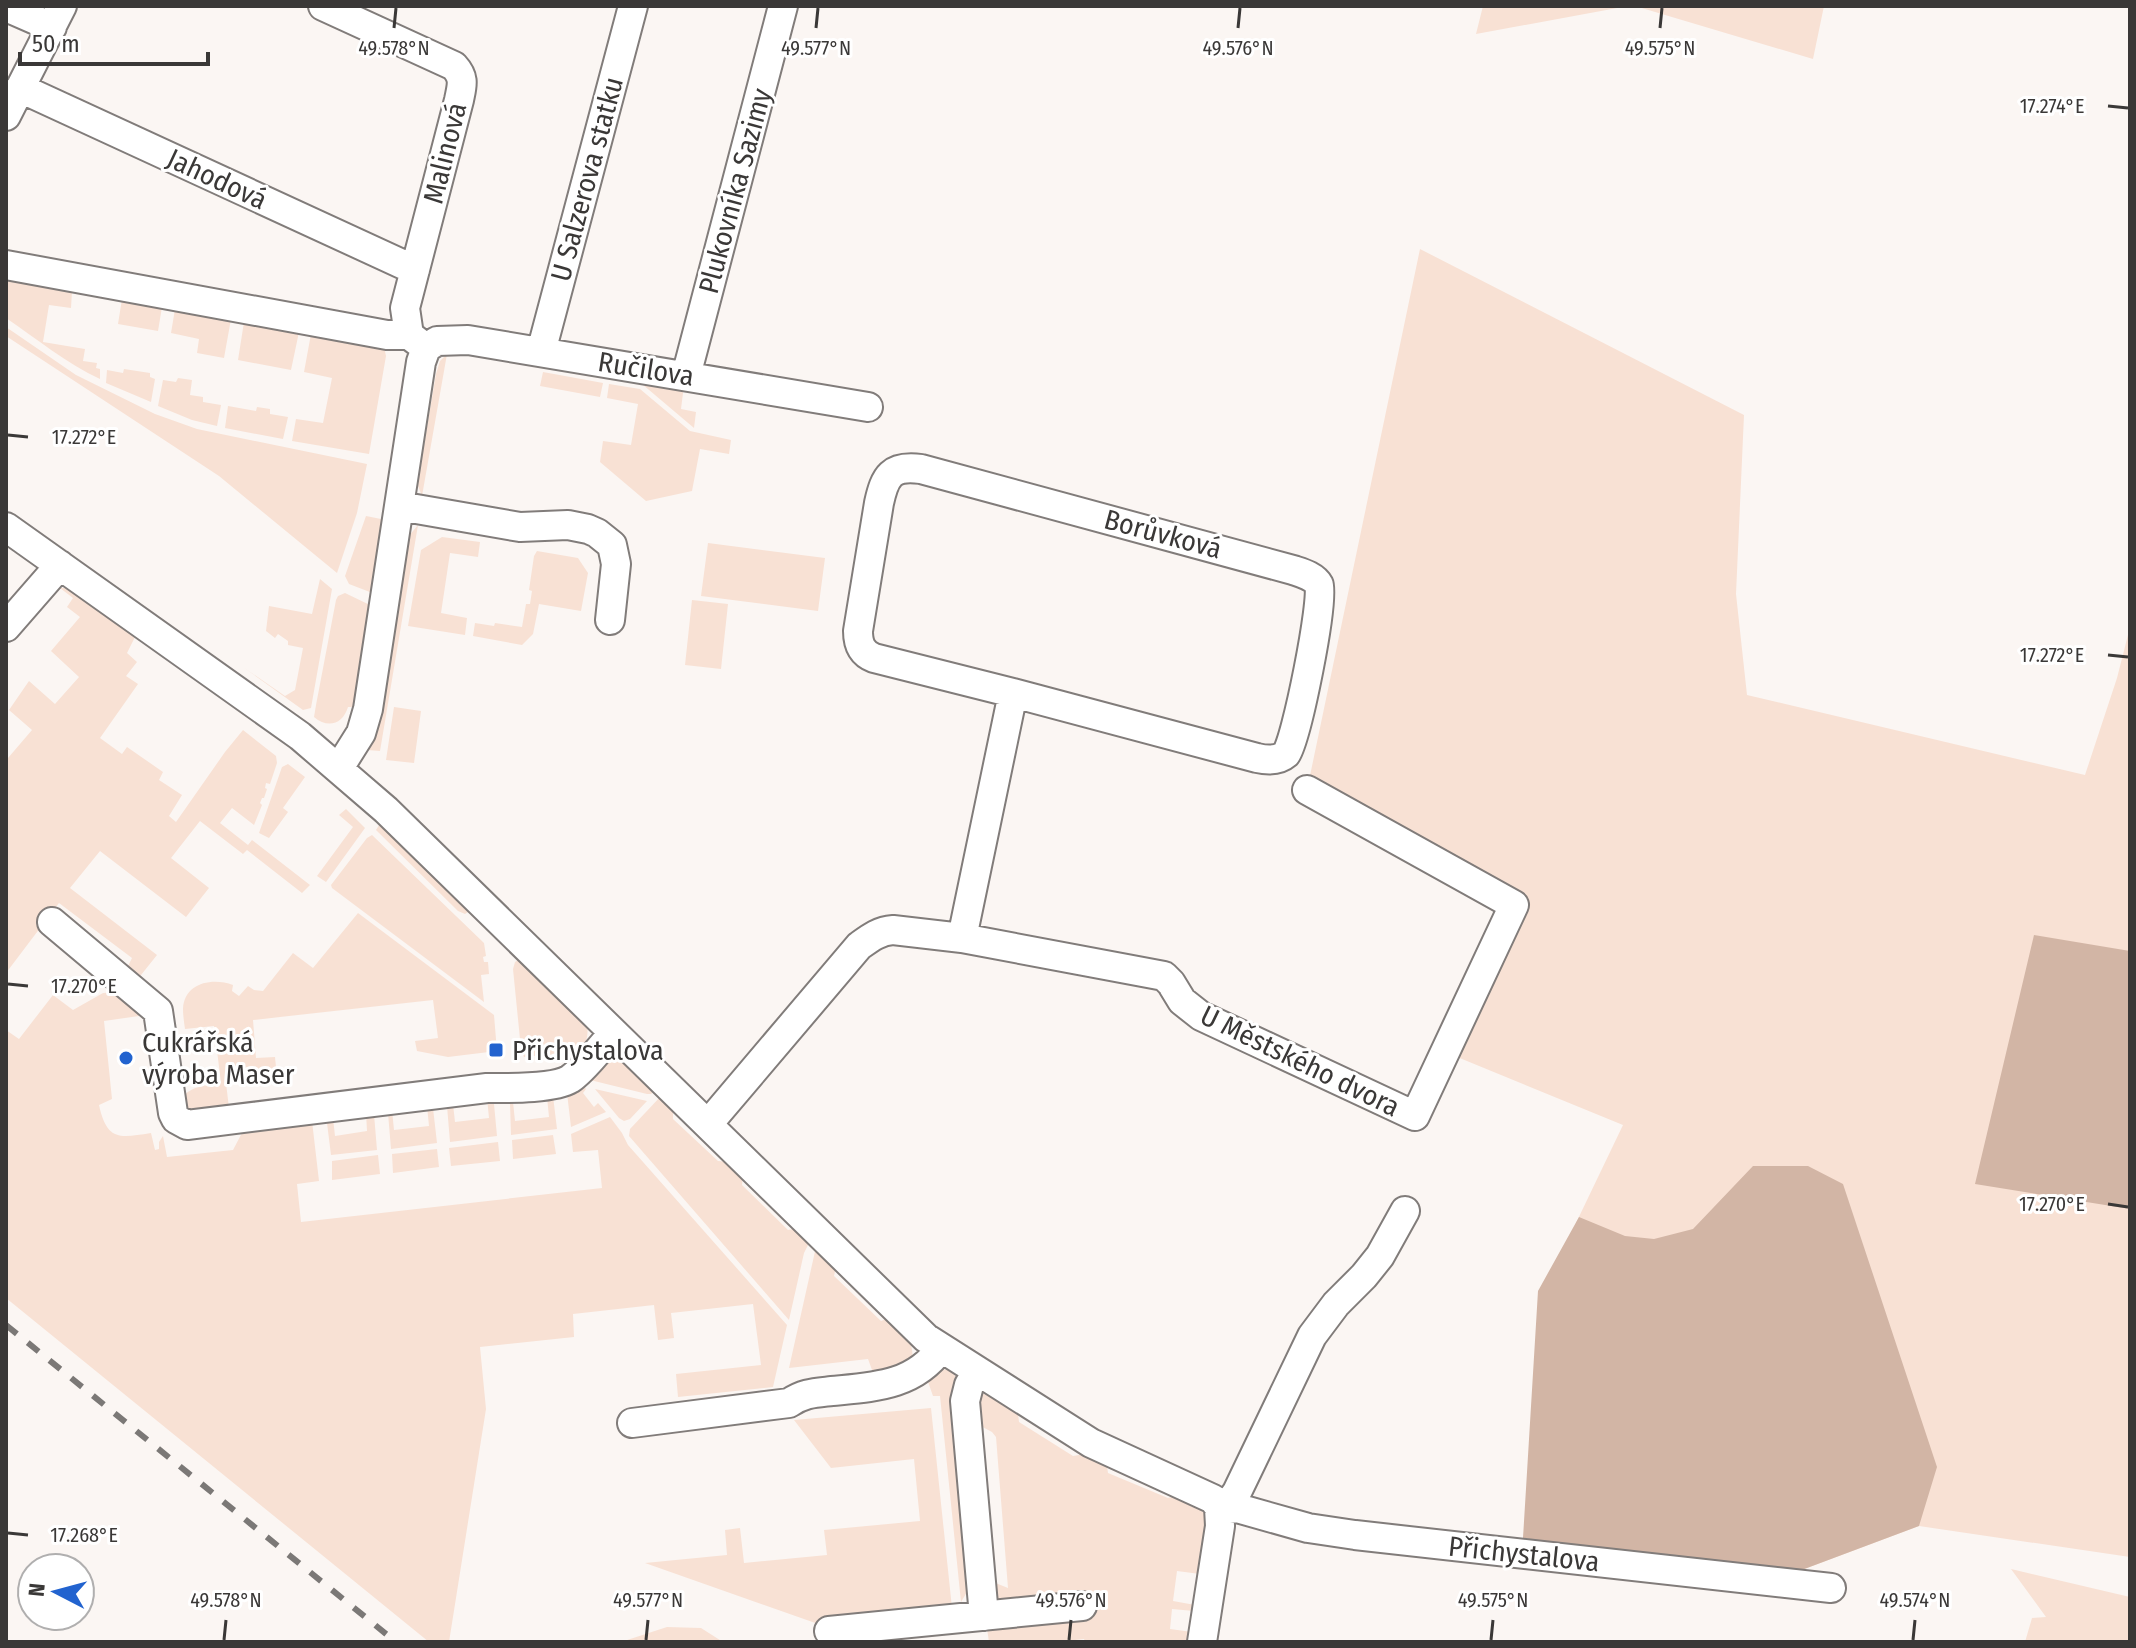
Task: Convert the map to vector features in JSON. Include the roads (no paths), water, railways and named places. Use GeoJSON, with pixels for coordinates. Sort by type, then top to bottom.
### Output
{"type":"FeatureCollection","features":[{"type":"Feature","properties":{"kind":"street","name":"Malinová"},"geometry":{"type":"LineString","coordinates":[[323,6],[454,66],[461,74],[459,100],[405,308],[405,322],[417,342]]}},
{"type":"Feature","properties":{"kind":"street","name":"U Salzerova statku"},"geometry":{"type":"LineString","coordinates":[[541,352],[633,6]]}},
{"type":"Feature","properties":{"kind":"street","name":"Plukovníka Sazimy"},"geometry":{"type":"LineString","coordinates":[[686,376],[783,6]]}},
{"type":"Feature","properties":{"kind":"street"},"geometry":{"type":"LineString","coordinates":[[6,7],[57,16],[6,116]]}},
{"type":"Feature","properties":{"kind":"street","name":"Jahodová"},"geometry":{"type":"LineString","coordinates":[[20,88],[415,270]]}},
{"type":"Feature","properties":{"kind":"street","name":"Ručilova"},"geometry":{"type":"LineString","coordinates":[[6,265],[417,342],[468,340],[868,407]]}},
{"type":"Feature","properties":{"kind":"street"},"geometry":{"type":"LineString","coordinates":[[339,768],[361,733],[368,709],[421,362],[417,342]]}},
{"type":"Feature","properties":{"kind":"street","name":"Borůvková"},"geometry":{"type":"LineString","coordinates":[[921,469],[1249,557],[1304,574],[1315,581],[1320,590],[1296,730],[1286,754],[1276,759],[1257,758],[1013,693],[874,658],[860,647],[858,631],[879,503],[885,480],[893,471],[921,469]]}},
{"type":"Feature","properties":{"kind":"street"},"geometry":{"type":"LineString","coordinates":[[399,506],[520,527],[568,525],[597,533],[612,545],[616,564],[610,620]]}},
{"type":"Feature","properties":{"kind":"street"},"geometry":{"type":"LineString","coordinates":[[6,527],[300,736],[339,768],[386,810],[910,1322],[941,1348],[1101,1448],[1209,1495],[1216,1501],[1220,1510],[1220,1526],[1202,1642]]}},
{"type":"Feature","properties":{"kind":"street"},"geometry":{"type":"LineString","coordinates":[[6,627],[60,565]]}},
{"type":"Feature","properties":{"kind":"street"},"geometry":{"type":"LineString","coordinates":[[708,1124],[859,946],[871,937],[893,930],[962,938],[1013,693]]}},
{"type":"Feature","properties":{"kind":"street","name":"U Městského dvora"},"geometry":{"type":"LineString","coordinates":[[962,938],[1164,976],[1182,1001],[1201,1016],[1415,1116],[1514,905],[1307,790]]}},
{"type":"Feature","properties":{"kind":"street"},"geometry":{"type":"LineString","coordinates":[[52,922],[158,1011],[173,1113],[176,1119],[187,1125],[487,1088],[558,1083],[571,1078],[614,1033]]}},
{"type":"Feature","properties":{"kind":"street"},"geometry":{"type":"LineString","coordinates":[[1220,1510],[1237,1492],[1312,1336],[1336,1304],[1380,1256],[1405,1211]]}},
{"type":"Feature","properties":{"kind":"street"},"geometry":{"type":"LineString","coordinates":[[632,1423],[789,1403],[802,1394],[886,1385],[927,1366],[941,1348]]}},
{"type":"Feature","properties":{"kind":"street"},"geometry":{"type":"LineString","coordinates":[[977,1372],[969,1385],[965,1401],[984,1616]]}},
{"type":"Feature","properties":{"kind":"street","name":"Přichystalova"},"geometry":{"type":"LineString","coordinates":[[1220,1510],[1237,1508],[1308,1528],[1355,1535],[1831,1588]]}},
{"type":"Feature","properties":{"kind":"street"},"geometry":{"type":"LineString","coordinates":[[829,1631],[1082,1606]]}},
{"type":"Feature","properties":{"kind":"railway"},"geometry":{"type":"LineString","coordinates":[[6,1325],[396,1642]]}},
{"type":"Feature","properties":{"kind":"place","name":"Přichystalova"},"geometry":{"type":"Point","coordinates":[496,1050]}},
{"type":"Feature","properties":{"kind":"place","name":"Cukrářská výroba Maser"},"geometry":{"type":"Point","coordinates":[126,1058]}}]}
